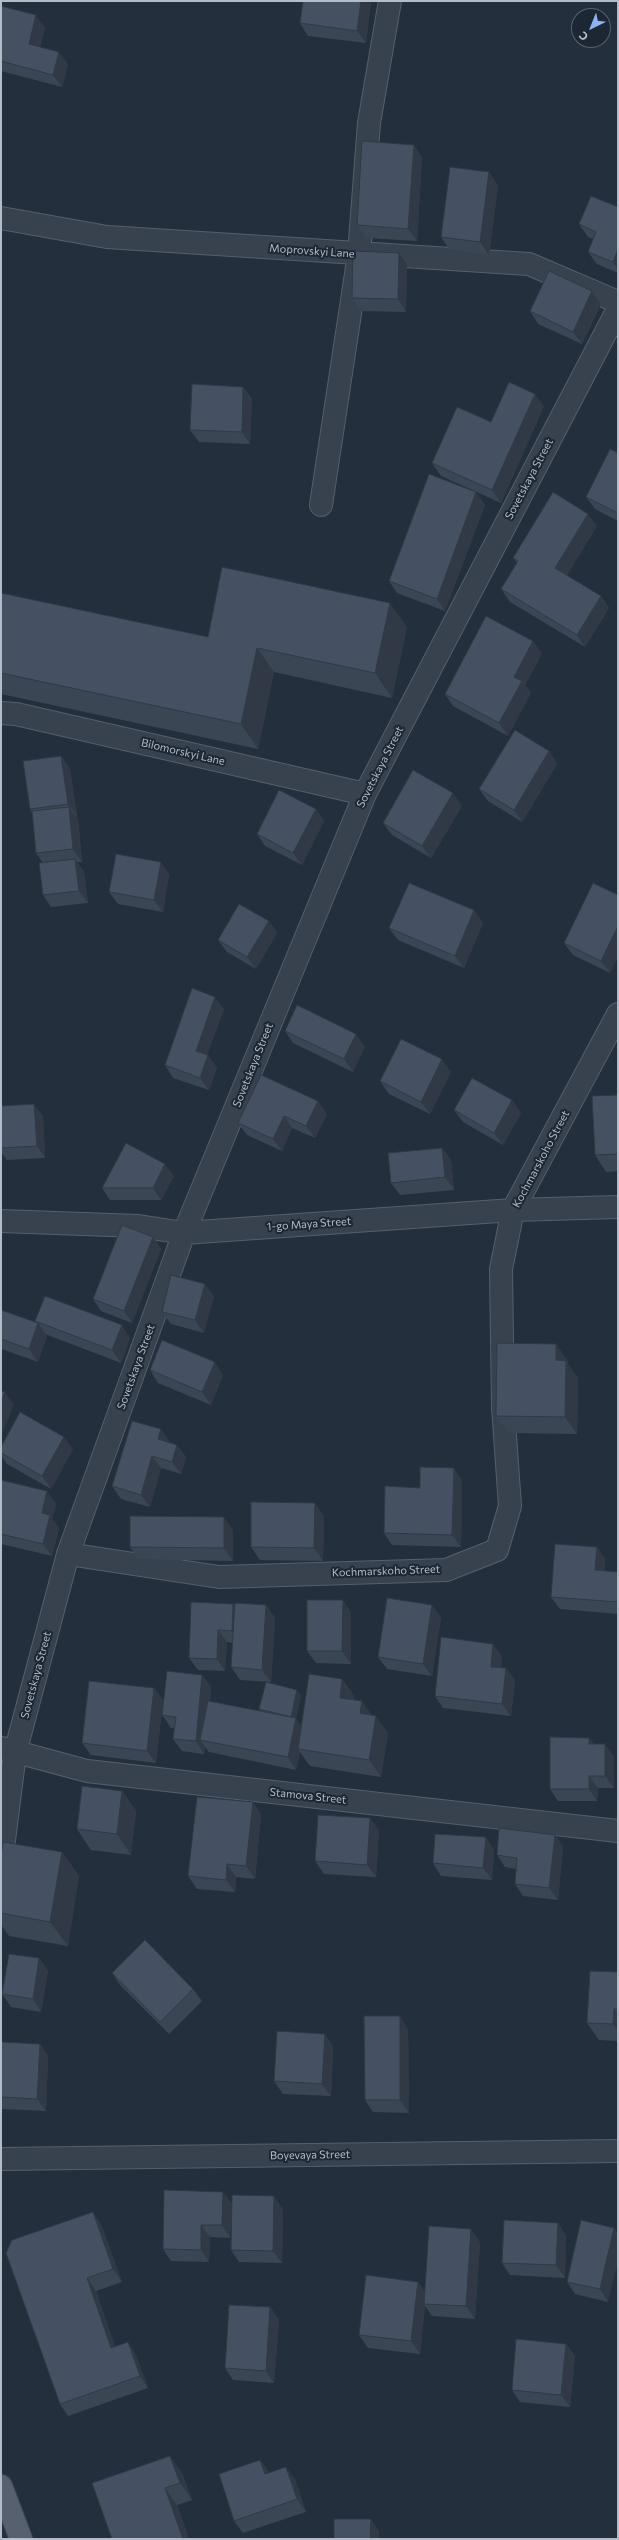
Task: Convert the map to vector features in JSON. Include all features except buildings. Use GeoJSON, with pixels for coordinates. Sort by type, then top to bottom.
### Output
{"type":"FeatureCollection","features":[{"type":"Feature","properties":{"kind":"main road"},"geometry":{"type":"LineString","coordinates":[[1,2486],[21,2539]]}},
{"type":"Feature","properties":{"kind":"street"},"geometry":{"type":"LineString","coordinates":[[321,506],[359,254],[369,123],[390,1]]}},
{"type":"Feature","properties":{"kind":"street","name":"Moprovskyi Lane"},"geometry":{"type":"LineString","coordinates":[[1,218],[107,237],[529,264],[618,302]]}},
{"type":"Feature","properties":{"kind":"street","name":"Sovetskaya Street"},"geometry":{"type":"LineString","coordinates":[[1,1864],[8,1750],[68,1554],[184,1233],[365,794],[618,309]]}},
{"type":"Feature","properties":{"kind":"street","name":"Bilomorskyi Lane"},"geometry":{"type":"LineString","coordinates":[[1,713],[24,716],[365,794]]}},
{"type":"Feature","properties":{"kind":"street","name":"Kochmarskoho Street"},"geometry":{"type":"LineString","coordinates":[[68,1554],[219,1577],[446,1570],[497,1550],[510,1506],[503,1407],[500,1269],[513,1210],[618,1014]]}},
{"type":"Feature","properties":{"kind":"street","name":"1-go Maya Street"},"geometry":{"type":"LineString","coordinates":[[1,1221],[138,1226],[184,1233],[513,1210],[618,1208]]}},
{"type":"Feature","properties":{"kind":"street","name":"Stamova Street"},"geometry":{"type":"LineString","coordinates":[[8,1750],[87,1771],[618,1831]]}},
{"type":"Feature","properties":{"kind":"street","name":"Boyevaya Street"},"geometry":{"type":"LineString","coordinates":[[1,2159],[618,2151]]}}]}
